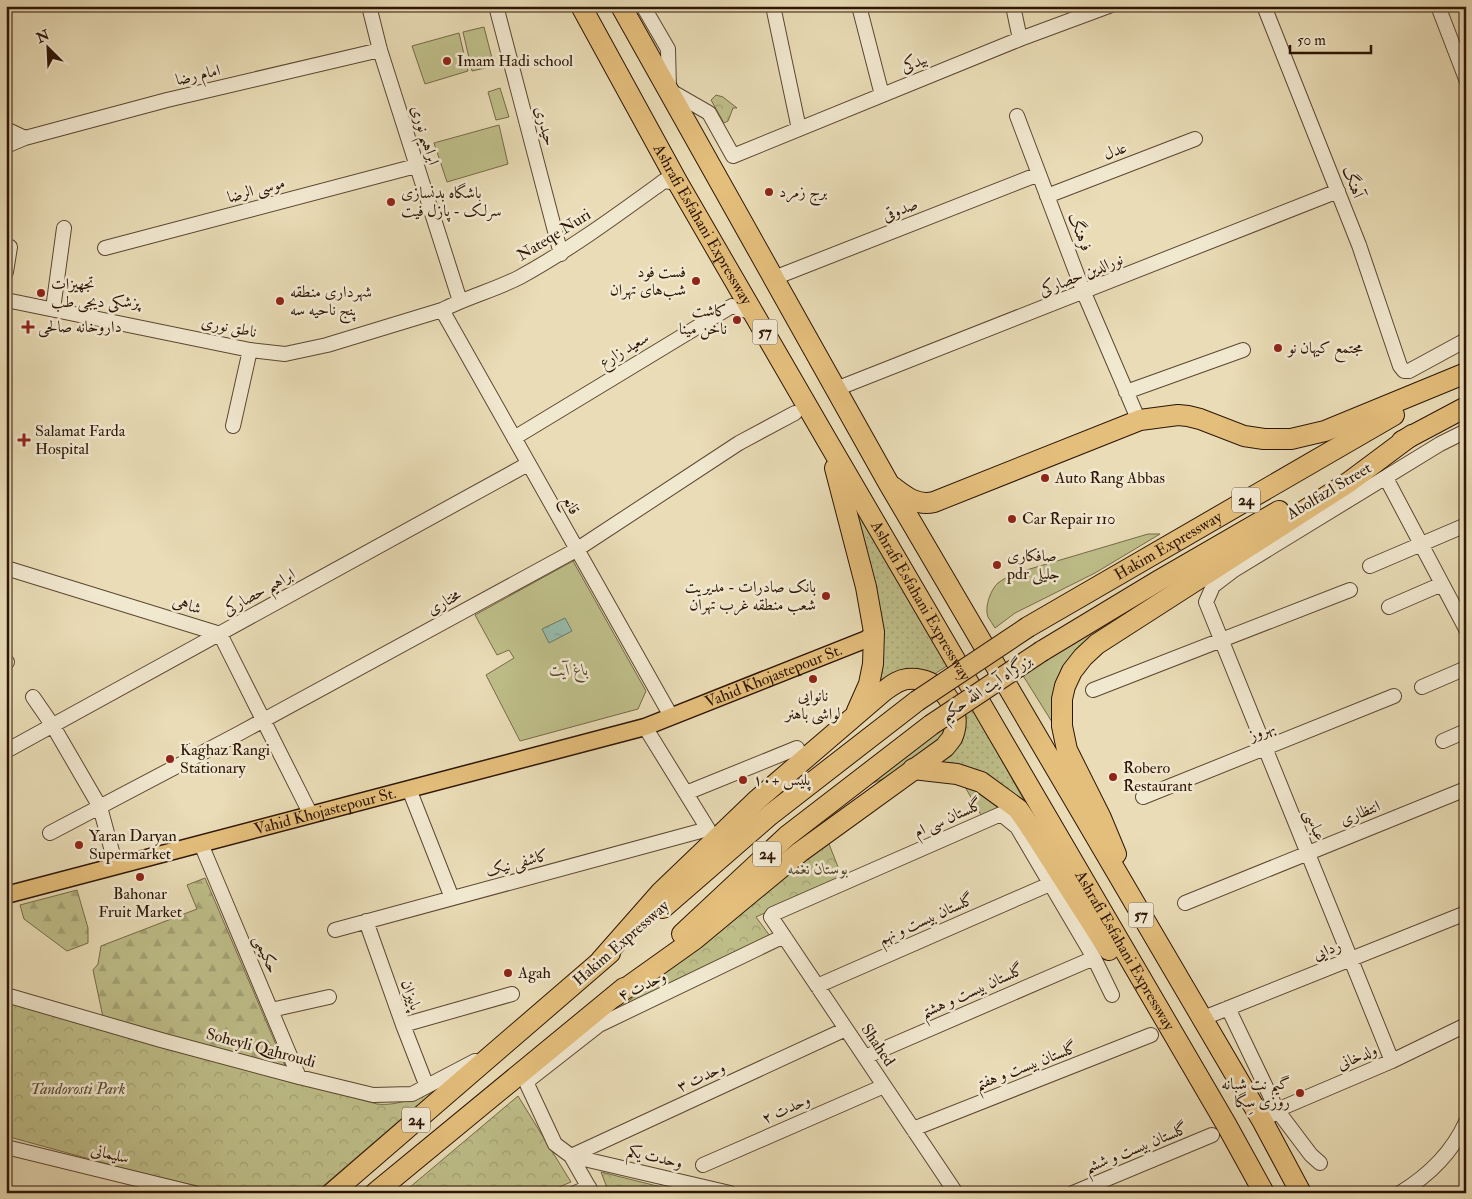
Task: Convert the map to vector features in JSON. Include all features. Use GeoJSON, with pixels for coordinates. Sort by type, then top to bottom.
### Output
{"type":"FeatureCollection","features":[{"type":"Feature","properties":{"kind":"highway","name":"Ashrafi Esfahani Expressway"},"geometry":{"type":"LineString","coordinates":[[581,6],[678,183],[1264,1193]]}},
{"type":"Feature","properties":{"kind":"highway","name":"Ashrafi Esfahani Expressway"},"geometry":{"type":"LineString","coordinates":[[621,6],[889,484],[1201,1019],[1270,1116],[1301,1193]]}},
{"type":"Feature","properties":{"kind":"highway"},"geometry":{"type":"LineString","coordinates":[[889,484],[917,503],[934,502],[1140,420],[1178,415],[1200,419],[1244,436],[1264,439],[1291,439],[1324,431],[1466,374]]}},
{"type":"Feature","properties":{"kind":"highway","name":"Hakim Expressway"},"geometry":{"type":"LineString","coordinates":[[1028,627],[1364,431],[1466,374]]}},
{"type":"Feature","properties":{"kind":"highway","name":"Hakim Expressway"},"geometry":{"type":"LineString","coordinates":[[1042,651],[1158,581],[1412,435],[1466,407]]}},
{"type":"Feature","properties":{"kind":"highway"},"geometry":{"type":"LineString","coordinates":[[1134,903],[1114,846],[1067,750],[1062,726],[1062,699],[1072,672],[1083,657],[1097,644],[1349,482],[1412,435]]}},
{"type":"Feature","properties":{"kind":"highway"},"geometry":{"type":"LineString","coordinates":[[828,442],[866,587],[874,632],[873,664],[869,684],[854,717]]}},
{"type":"Feature","properties":{"kind":"highway","name":"بزرگراه آیت الله حکیم"},"geometry":{"type":"LineString","coordinates":[[917,701],[1028,627]]}},
{"type":"Feature","properties":{"kind":"highway","name":"بزرگراه آیت الله حکیم"},"geometry":{"type":"LineString","coordinates":[[931,726],[1042,651]]}},
{"type":"Feature","properties":{"kind":"highway"},"geometry":{"type":"LineString","coordinates":[[601,960],[660,893],[758,799],[884,691],[896,682],[920,678],[932,682],[943,692],[952,706],[955,725],[952,737],[945,747],[800,852],[695,939],[615,996]]}},
{"type":"Feature","properties":{"kind":"highway","name":"Hakim Expressway"},"geometry":{"type":"LineString","coordinates":[[332,1193],[770,815],[917,701]]}},
{"type":"Feature","properties":{"kind":"highway","name":"Hakim Expressway"},"geometry":{"type":"LineString","coordinates":[[375,1193],[615,996],[788,836],[931,726]]}},
{"type":"Feature","properties":{"kind":"highway"},"geometry":{"type":"LineString","coordinates":[[913,769],[957,774],[976,780],[1000,794],[1018,809],[1121,969],[1172,1034]]}},
{"type":"Feature","properties":{"kind":"main road","name":"Vahid Khojastepour St."},"geometry":{"type":"LineString","coordinates":[[6,895],[645,727],[849,647],[867,639],[874,632]]}},
{"type":"Feature","properties":{"kind":"street","name":"ابراهیم نوری"},"geometry":{"type":"LineString","coordinates":[[369,6],[380,50],[460,301]]}},
{"type":"Feature","properties":{"kind":"street"},"geometry":{"type":"LineString","coordinates":[[643,6],[668,49],[669,90]]}},
{"type":"Feature","properties":{"kind":"street"},"geometry":{"type":"LineString","coordinates":[[773,6],[798,129]]}},
{"type":"Feature","properties":{"kind":"street"},"geometry":{"type":"LineString","coordinates":[[859,6],[882,95]]}},
{"type":"Feature","properties":{"kind":"street"},"geometry":{"type":"LineString","coordinates":[[1013,6],[1020,39]]}},
{"type":"Feature","properties":{"kind":"street","name":"بیدکی"},"geometry":{"type":"LineString","coordinates":[[669,90],[710,113],[733,156],[1020,39],[1108,6]]}},
{"type":"Feature","properties":{"kind":"street","name":"آهنگ"},"geometry":{"type":"LineString","coordinates":[[1264,6],[1338,192],[1400,366],[1404,371],[1409,371],[1466,340]]}},
{"type":"Feature","properties":{"kind":"street"},"geometry":{"type":"LineString","coordinates":[[1438,6],[1466,79]]}},
{"type":"Feature","properties":{"kind":"street","name":"حیدری"},"geometry":{"type":"LineString","coordinates":[[500,8],[561,254]]}},
{"type":"Feature","properties":{"kind":"street","name":"امام رضا"},"geometry":{"type":"LineString","coordinates":[[6,146],[25,138],[167,100],[380,50]]}},
{"type":"Feature","properties":{"kind":"street","name":"فرهنگ"},"geometry":{"type":"LineString","coordinates":[[1017,116],[1084,293],[1136,414]]}},
{"type":"Feature","properties":{"kind":"street"},"geometry":{"type":"LineString","coordinates":[[6,130],[25,138]]}},
{"type":"Feature","properties":{"kind":"street","name":"عدل"},"geometry":{"type":"LineString","coordinates":[[1047,196],[1195,139]]}},
{"type":"Feature","properties":{"kind":"street","name":"موسی الرضا"},"geometry":{"type":"LineString","coordinates":[[105,248],[416,166]]}},
{"type":"Feature","properties":{"kind":"street","name":"صدوقی"},"geometry":{"type":"LineString","coordinates":[[774,278],[1039,174]]}},
{"type":"Feature","properties":{"kind":"street","name":"Nateqe Nuri"},"geometry":{"type":"LineString","coordinates":[[442,310],[517,278],[561,254],[664,181],[678,183]]}},
{"type":"Feature","properties":{"kind":"street","name":"نورالدین حصارکی"},"geometry":{"type":"LineString","coordinates":[[836,389],[1338,192]]}},
{"type":"Feature","properties":{"kind":"street"},"geometry":{"type":"LineString","coordinates":[[53,309],[64,228]]}},
{"type":"Feature","properties":{"kind":"street"},"geometry":{"type":"LineString","coordinates":[[6,272],[10,247]]}},
{"type":"Feature","properties":{"kind":"street","name":"ناطق نوری"},"geometry":{"type":"LineString","coordinates":[[6,300],[250,350],[285,354],[327,345],[442,310]]}},
{"type":"Feature","properties":{"kind":"street","name":"سعید زارع"},"geometry":{"type":"LineString","coordinates":[[514,438],[732,306],[755,314]]}},
{"type":"Feature","properties":{"kind":"street","name":"قانع"},"geometry":{"type":"LineString","coordinates":[[442,310],[671,716]]}},
{"type":"Feature","properties":{"kind":"street"},"geometry":{"type":"LineString","coordinates":[[233,426],[250,350]]}},
{"type":"Feature","properties":{"kind":"street"},"geometry":{"type":"LineString","coordinates":[[1126,392],[1242,350]]}},
{"type":"Feature","properties":{"kind":"street","name":"مختاری"},"geometry":{"type":"LineString","coordinates":[[50,833],[264,720],[576,550],[739,442],[795,413]]}},
{"type":"Feature","properties":{"kind":"street"},"geometry":{"type":"LineString","coordinates":[[1386,478],[1440,444],[1466,431]]}},
{"type":"Feature","properties":{"kind":"street","name":"ابراهیم حصارکی"},"geometry":{"type":"LineString","coordinates":[[6,751],[528,464]]}},
{"type":"Feature","properties":{"kind":"street","name":"Abolfazl Street"},"geometry":{"type":"LineString","coordinates":[[1206,602],[1213,586],[1234,570],[1386,478],[1442,584],[1464,620]]}},
{"type":"Feature","properties":{"kind":"street"},"geometry":{"type":"LineString","coordinates":[[1370,566],[1466,525]]}},
{"type":"Feature","properties":{"kind":"street","name":"شاهی"},"geometry":{"type":"LineString","coordinates":[[6,568],[220,634]]}},
{"type":"Feature","properties":{"kind":"street"},"geometry":{"type":"LineString","coordinates":[[1389,607],[1442,584]]}},
{"type":"Feature","properties":{"kind":"street"},"geometry":{"type":"LineString","coordinates":[[1093,690],[1350,590]]}},
{"type":"Feature","properties":{"kind":"street","name":"عباسی"},"geometry":{"type":"LineString","coordinates":[[1206,602],[1392,1061]]}},
{"type":"Feature","properties":{"kind":"street"},"geometry":{"type":"LineString","coordinates":[[220,634],[311,815]]}},
{"type":"Feature","properties":{"kind":"street"},"geometry":{"type":"LineString","coordinates":[[1422,687],[1466,668]]}},
{"type":"Feature","properties":{"kind":"street","name":"بهروز"},"geometry":{"type":"LineString","coordinates":[[1142,797],[1394,696]]}},
{"type":"Feature","properties":{"kind":"street"},"geometry":{"type":"LineString","coordinates":[[33,697],[53,726],[100,807],[116,866]]}},
{"type":"Feature","properties":{"kind":"street"},"geometry":{"type":"LineString","coordinates":[[645,727],[686,793],[797,748]]}},
{"type":"Feature","properties":{"kind":"street"},"geometry":{"type":"LineString","coordinates":[[1443,741],[1466,732]]}},
{"type":"Feature","properties":{"kind":"street"},"geometry":{"type":"LineString","coordinates":[[409,789],[452,898]]}},
{"type":"Feature","properties":{"kind":"street","name":"انتظاری"},"geometry":{"type":"LineString","coordinates":[[1185,903],[1466,789]]}},
{"type":"Feature","properties":{"kind":"street","name":"کاشفی نیک"},"geometry":{"type":"LineString","coordinates":[[335,930],[708,829],[686,793]]}},
{"type":"Feature","properties":{"kind":"street","name":"گلستان سی ام"},"geometry":{"type":"LineString","coordinates":[[771,917],[773,914],[1001,814],[1017,827],[1094,958],[1112,995]]}},
{"type":"Feature","properties":{"kind":"street","name":"حکیمی"},"geometry":{"type":"LineString","coordinates":[[201,844],[299,1077]]}},
{"type":"Feature","properties":{"kind":"street","name":"گلستان بیست و نهم"},"geometry":{"type":"LineString","coordinates":[[817,986],[1050,884]]}},
{"type":"Feature","properties":{"kind":"street","name":"ردایی"},"geometry":{"type":"LineString","coordinates":[[1201,1019],[1466,913]]}},
{"type":"Feature","properties":{"kind":"street","name":"Shahed"},"geometry":{"type":"LineString","coordinates":[[771,917],[956,1193]]}},
{"type":"Feature","properties":{"kind":"street","name":"پاییزان"},"geometry":{"type":"LineString","coordinates":[[366,921],[424,1079]]}},
{"type":"Feature","properties":{"kind":"street","name":"وحدت ۴"},"geometry":{"type":"LineString","coordinates":[[571,1156],[555,1144],[527,1084],[530,1079],[599,1025],[784,936]]}},
{"type":"Feature","properties":{"kind":"street","name":"گلستان بیست و هشتم"},"geometry":{"type":"LineString","coordinates":[[865,1057],[1094,958]]}},
{"type":"Feature","properties":{"kind":"street"},"geometry":{"type":"LineString","coordinates":[[403,1025],[512,994]]}},
{"type":"Feature","properties":{"kind":"street","name":"Soheyli Qahroudi"},"geometry":{"type":"LineString","coordinates":[[6,995],[161,1040],[373,1095],[412,1094],[500,1047]]}},
{"type":"Feature","properties":{"kind":"street"},"geometry":{"type":"LineString","coordinates":[[271,1010],[328,997]]}},
{"type":"Feature","properties":{"kind":"street"},"geometry":{"type":"LineString","coordinates":[[1228,1008],[1270,1116],[1320,1163]]}},
{"type":"Feature","properties":{"kind":"street","name":"ولدخانی"},"geometry":{"type":"LineString","coordinates":[[1270,1116],[1466,1025]]}},
{"type":"Feature","properties":{"kind":"street","name":"وحدت ۳"},"geometry":{"type":"LineString","coordinates":[[571,1156],[846,1029]]}},
{"type":"Feature","properties":{"kind":"street","name":"گلستان بیست و هفتم"},"geometry":{"type":"LineString","coordinates":[[913,1129],[1151,1035]]}},
{"type":"Feature","properties":{"kind":"street","name":"وحدت ۲"},"geometry":{"type":"LineString","coordinates":[[703,1165],[884,1086]]}},
{"type":"Feature","properties":{"kind":"street"},"geometry":{"type":"LineString","coordinates":[[1400,1193],[1441,1162],[1465,1126]]}},
{"type":"Feature","properties":{"kind":"street","name":"گلستان بیست و ششم"},"geometry":{"type":"LineString","coordinates":[[1072,1193],[1212,1135]]}},
{"type":"Feature","properties":{"kind":"street","name":"سلیمانی"},"geometry":{"type":"LineString","coordinates":[[10,1149],[194,1193]]}},
{"type":"Feature","properties":{"kind":"street"},"geometry":{"type":"LineString","coordinates":[[571,1156],[590,1190],[574,1193]]}},
{"type":"Feature","properties":{"kind":"street","name":"وحدت یکم"},"geometry":{"type":"LineString","coordinates":[[571,1156],[730,1193]]}},
{"type":"Feature","properties":{"kind":"green space"},"geometry":{"type":"Polygon","coordinates":[[[484,27],[494,66],[472,71],[463,32],[484,27]]]}},
{"type":"Feature","properties":{"kind":"green space"},"geometry":{"type":"Polygon","coordinates":[[[459,33],[468,71],[425,84],[412,46],[459,33]]]}},
{"type":"Feature","properties":{"kind":"green space"},"geometry":{"type":"Polygon","coordinates":[[[500,88],[509,117],[496,120],[488,92],[500,88]]]}},
{"type":"Feature","properties":{"kind":"green space"},"geometry":{"type":"Polygon","coordinates":[[[716,95],[723,97],[737,108],[733,108],[728,121],[724,123],[711,100],[716,95]]]}},
{"type":"Feature","properties":{"kind":"green space"},"geometry":{"type":"Polygon","coordinates":[[[499,125],[508,164],[447,182],[434,143],[499,125]]]}},
{"type":"Feature","properties":{"kind":"green space"},"geometry":{"type":"Polygon","coordinates":[[[842,482],[886,561],[950,664],[933,675],[878,685],[842,482]]]}},
{"type":"Feature","properties":{"kind":"green space"},"geometry":{"type":"Polygon","coordinates":[[[1148,534],[1160,534],[1095,573],[1015,613],[995,628],[988,617],[987,608],[993,589],[998,583],[1013,574],[1148,534]]]}},
{"type":"Feature","properties":{"kind":"green space","name":"باغ آیت"},"geometry":{"type":"Polygon","coordinates":[[[573,561],[646,691],[638,709],[520,741],[486,675],[514,658],[509,650],[497,655],[475,615],[573,561]]]}},
{"type":"Feature","properties":{"kind":"green space"},"geometry":{"type":"Polygon","coordinates":[[[1178,579],[1087,647],[1057,730],[1022,674],[1178,579]]]}},
{"type":"Feature","properties":{"kind":"green space"},"geometry":{"type":"Polygon","coordinates":[[[973,709],[1030,811],[937,762],[961,715],[973,709]]]}},
{"type":"Feature","properties":{"kind":"green space"},"geometry":{"type":"Polygon","coordinates":[[[950,722],[943,741],[892,775],[859,789],[950,722]]]}},
{"type":"Feature","properties":{"kind":"green space"},"geometry":{"type":"Polygon","coordinates":[[[960,778],[1007,804],[981,815],[960,778]]]}},
{"type":"Feature","properties":{"kind":"green space","name":"بوستان نغمه"},"geometry":{"type":"Polygon","coordinates":[[[827,839],[842,877],[756,917],[770,936],[617,1010],[704,942],[827,839]]]}},
{"type":"Feature","properties":{"kind":"green space"},"geometry":{"type":"Polygon","coordinates":[[[205,878],[286,1068],[103,1017],[93,970],[98,964],[101,946],[197,909],[187,885],[205,878]]]}},
{"type":"Feature","properties":{"kind":"green space"},"geometry":{"type":"Polygon","coordinates":[[[77,890],[88,928],[88,943],[67,951],[24,919],[20,905],[77,890]]]}},
{"type":"Feature","properties":{"kind":"green space","name":"Tandorosti Park"},"geometry":{"type":"Polygon","coordinates":[[[6,1001],[377,1104],[407,1101],[452,1078],[315,1193],[213,1193],[6,1136],[6,1001]]]}},
{"type":"Feature","properties":{"kind":"green space"},"geometry":{"type":"Polygon","coordinates":[[[518,1096],[571,1182],[545,1193],[403,1193],[518,1096]]]}},
{"type":"Feature","properties":{"kind":"green space"},"geometry":{"type":"Polygon","coordinates":[[[601,1172],[685,1193],[609,1193],[601,1172]]]}},
{"type":"Feature","properties":{"kind":"water"},"geometry":{"type":"Polygon","coordinates":[[[565,618],[572,631],[549,643],[542,629],[565,618]]]}},
{"type":"Feature","properties":{"kind":"place","name":"Imam Hadi school"},"geometry":{"type":"Point","coordinates":[447,61]}},
{"type":"Feature","properties":{"kind":"place","name":"برج زمرد"},"geometry":{"type":"Point","coordinates":[769,192]}},
{"type":"Feature","properties":{"kind":"place","name":"باشگاه بدنسازی سرلک - پازل فیت"},"geometry":{"type":"Point","coordinates":[391,202]}},
{"type":"Feature","properties":{"kind":"place","name":"فست فود شب‌های تهران"},"geometry":{"type":"Point","coordinates":[696,281]}},
{"type":"Feature","properties":{"kind":"place","name":"تجهیزات پزشکی دیجی طب"},"geometry":{"type":"Point","coordinates":[41,293]}},
{"type":"Feature","properties":{"kind":"place","name":"شهرداری منطقه پنج ناحیه سه"},"geometry":{"type":"Point","coordinates":[280,301]}},
{"type":"Feature","properties":{"kind":"place","name":"کاشت ناخن مینا"},"geometry":{"type":"Point","coordinates":[737,320]}},
{"type":"Feature","properties":{"kind":"place","name":"داروخانه صالحی"},"geometry":{"type":"Point","coordinates":[28,327]}},
{"type":"Feature","properties":{"kind":"place","name":"مجتمع کیهان نو"},"geometry":{"type":"Point","coordinates":[1278,348]}},
{"type":"Feature","properties":{"kind":"place","name":"Salamat Farda Hospital"},"geometry":{"type":"Point","coordinates":[24,440]}},
{"type":"Feature","properties":{"kind":"place","name":"Auto Rang Abbas"},"geometry":{"type":"Point","coordinates":[1045,478]}},
{"type":"Feature","properties":{"kind":"place","name":"Car Repair 110"},"geometry":{"type":"Point","coordinates":[1012,519]}},
{"type":"Feature","properties":{"kind":"place","name":"صافکاری pdr جلیلی"},"geometry":{"type":"Point","coordinates":[997,565]}},
{"type":"Feature","properties":{"kind":"place","name":"بانک صادرات - مدیریت شعب منطقه غرب تهران"},"geometry":{"type":"Point","coordinates":[826,596]}},
{"type":"Feature","properties":{"kind":"place","name":"نانوایی لواشی باهنر"},"geometry":{"type":"Point","coordinates":[813,679]}},
{"type":"Feature","properties":{"kind":"place","name":"Kaghaz Rangi Stationary"},"geometry":{"type":"Point","coordinates":[170,759]}},
{"type":"Feature","properties":{"kind":"place","name":"Robero Restaurant"},"geometry":{"type":"Point","coordinates":[1113,777]}},
{"type":"Feature","properties":{"kind":"place","name":"پلیس +۱۰"},"geometry":{"type":"Point","coordinates":[743,780]}},
{"type":"Feature","properties":{"kind":"place","name":"Yaran Daryan Supermarket"},"geometry":{"type":"Point","coordinates":[79,845]}},
{"type":"Feature","properties":{"kind":"place","name":"Bahonar Fruit Market"},"geometry":{"type":"Point","coordinates":[140,877]}},
{"type":"Feature","properties":{"kind":"place","name":"Agah"},"geometry":{"type":"Point","coordinates":[508,973]}},
{"type":"Feature","properties":{"kind":"place","name":"گیم نت شبانه روزی سِگا"},"geometry":{"type":"Point","coordinates":[1300,1093]}}]}
